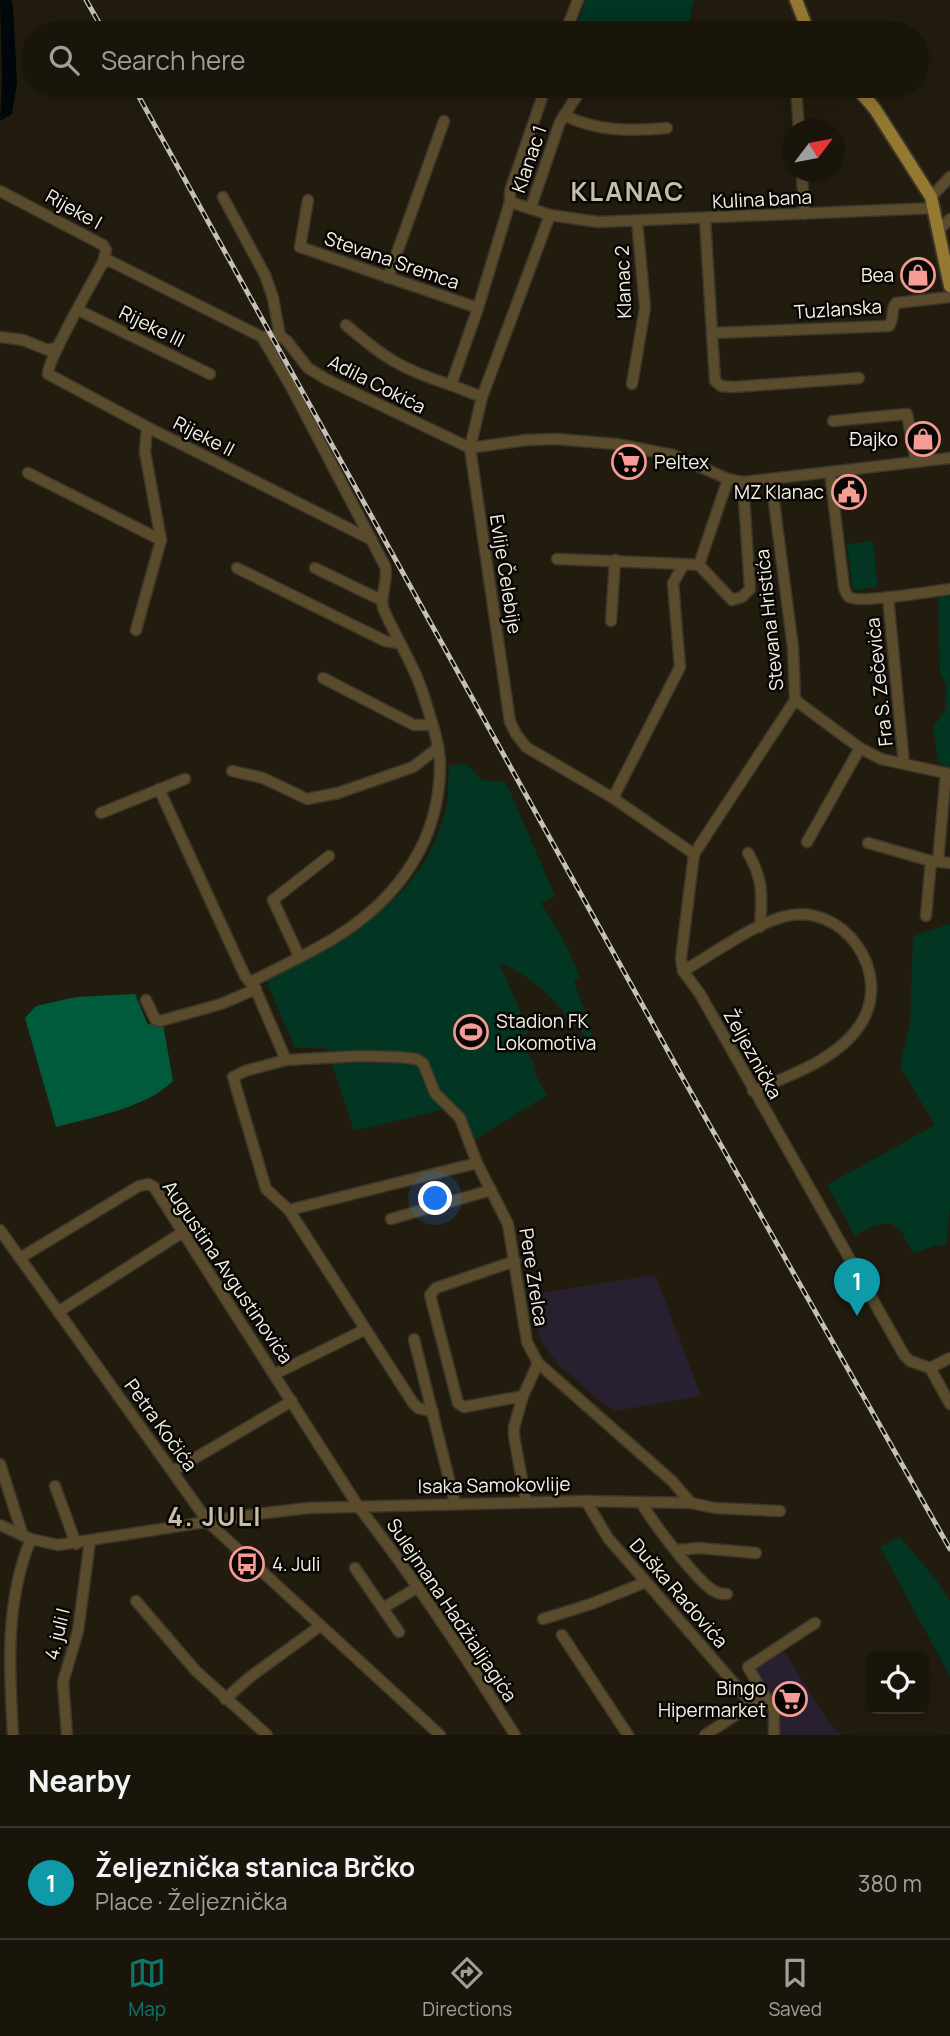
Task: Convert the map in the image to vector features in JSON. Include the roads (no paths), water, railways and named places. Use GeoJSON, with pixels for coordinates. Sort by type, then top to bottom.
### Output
{"type":"FeatureCollection","features":[{"type":"Feature","properties":{"kind":"main road"},"geometry":{"type":"LineString","coordinates":[[796,0],[804,21]]}},
{"type":"Feature","properties":{"kind":"main road"},"geometry":{"type":"LineString","coordinates":[[865,98],[875,109],[932,202],[950,286]]}},
{"type":"Feature","properties":{"kind":"street"},"geometry":{"type":"LineString","coordinates":[[570,21],[578,0]]}},
{"type":"Feature","properties":{"kind":"street"},"geometry":{"type":"LineString","coordinates":[[451,385],[478,308],[510,202],[510,191],[542,98]]}},
{"type":"Feature","properties":{"kind":"street","name":"Klanac 1"},"geometry":{"type":"LineString","coordinates":[[531,207],[560,122],[575,98]]}},
{"type":"Feature","properties":{"kind":"street"},"geometry":{"type":"LineString","coordinates":[[797,98],[798,119]]}},
{"type":"Feature","properties":{"kind":"street"},"geometry":{"type":"LineString","coordinates":[[564,115],[597,128],[667,128]]}},
{"type":"Feature","properties":{"kind":"street"},"geometry":{"type":"LineString","coordinates":[[388,278],[444,121]]}},
{"type":"Feature","properties":{"kind":"street"},"geometry":{"type":"LineString","coordinates":[[932,202],[950,177]]}},
{"type":"Feature","properties":{"kind":"street"},"geometry":{"type":"LineString","coordinates":[[802,182],[804,214]]}},
{"type":"Feature","properties":{"kind":"street","name":"Rijeke I"},"geometry":{"type":"LineString","coordinates":[[0,191],[103,245],[106,253],[103,262]]}},
{"type":"Feature","properties":{"kind":"street"},"geometry":{"type":"LineString","coordinates":[[0,337],[23,340],[48,349],[58,348],[103,262],[110,261],[262,337],[279,336],[273,298],[265,275],[223,197]]}},
{"type":"Feature","properties":{"kind":"street","name":"Stevana Sremca"},"geometry":{"type":"LineString","coordinates":[[308,200],[300,247],[478,308]]}},
{"type":"Feature","properties":{"kind":"street","name":"Kulina bana"},"geometry":{"type":"LineString","coordinates":[[510,202],[550,215],[598,222],[804,214],[932,202]]}},
{"type":"Feature","properties":{"kind":"street","name":"Evlije Čelebije"},"geometry":{"type":"LineString","coordinates":[[550,215],[482,397],[471,448],[510,722],[526,747],[613,798],[694,854]]}},
{"type":"Feature","properties":{"kind":"street"},"geometry":{"type":"LineString","coordinates":[[705,219],[715,381],[722,386],[734,387],[859,377]]}},
{"type":"Feature","properties":{"kind":"street"},"geometry":{"type":"LineString","coordinates":[[939,230],[950,219]]}},
{"type":"Feature","properties":{"kind":"street","name":"Klanac 2"},"geometry":{"type":"LineString","coordinates":[[632,384],[645,308],[637,221]]}},
{"type":"Feature","properties":{"kind":"street","name":"Tuzlanska"},"geometry":{"type":"LineString","coordinates":[[712,333],[889,326],[893,307],[897,303],[950,298]]}},
{"type":"Feature","properties":{"kind":"street","name":"Rijeke III"},"geometry":{"type":"LineString","coordinates":[[78,310],[211,374]]}},
{"type":"Feature","properties":{"kind":"street"},"geometry":{"type":"LineString","coordinates":[[346,325],[393,362],[421,376],[482,397]]}},
{"type":"Feature","properties":{"kind":"street","name":"Adila Cokića"},"geometry":{"type":"LineString","coordinates":[[279,336],[287,341],[309,368],[326,379],[471,448]]}},
{"type":"Feature","properties":{"kind":"street"},"geometry":{"type":"LineString","coordinates":[[146,1000],[155,1019],[160,1021],[221,1004],[299,956],[334,939],[388,898],[414,863],[433,817],[439,774],[438,748],[425,697],[398,643],[382,600],[387,572],[290,385],[262,337]]}},
{"type":"Feature","properties":{"kind":"street","name":"Rijeke II"},"geometry":{"type":"LineString","coordinates":[[58,348],[48,374],[372,541]]}},
{"type":"Feature","properties":{"kind":"street"},"geometry":{"type":"LineString","coordinates":[[833,421],[907,414],[916,462]]}},
{"type":"Feature","properties":{"kind":"street"},"geometry":{"type":"LineString","coordinates":[[136,630],[161,540],[147,466],[147,427]]}},
{"type":"Feature","properties":{"kind":"street"},"geometry":{"type":"LineString","coordinates":[[471,448],[526,440],[556,439],[616,444],[673,455],[728,479],[743,482],[950,458]]}},
{"type":"Feature","properties":{"kind":"street"},"geometry":{"type":"LineString","coordinates":[[28,472],[161,540]]}},
{"type":"Feature","properties":{"kind":"street"},"geometry":{"type":"LineString","coordinates":[[830,472],[844,588],[850,598],[888,597],[950,589]]}},
{"type":"Feature","properties":{"kind":"street"},"geometry":{"type":"LineString","coordinates":[[699,565],[728,479]]}},
{"type":"Feature","properties":{"kind":"street","name":"Stevana Hristića"},"geometry":{"type":"LineString","coordinates":[[694,854],[795,700],[793,648],[771,479]]}},
{"type":"Feature","properties":{"kind":"street"},"geometry":{"type":"LineString","coordinates":[[558,559],[699,565],[732,600],[742,597],[750,589],[743,482]]}},
{"type":"Feature","properties":{"kind":"street"},"geometry":{"type":"LineString","coordinates":[[611,621],[615,560]]}},
{"type":"Feature","properties":{"kind":"street"},"geometry":{"type":"LineString","coordinates":[[613,798],[680,667],[673,583],[684,564]]}},
{"type":"Feature","properties":{"kind":"street"},"geometry":{"type":"LineString","coordinates":[[237,568],[385,641],[398,643]]}},
{"type":"Feature","properties":{"kind":"street"},"geometry":{"type":"LineString","coordinates":[[315,568],[382,600]]}},
{"type":"Feature","properties":{"kind":"street","name":"Fra S. Zečevića"},"geometry":{"type":"LineString","coordinates":[[888,597],[904,764]]}},
{"type":"Feature","properties":{"kind":"street"},"geometry":{"type":"LineString","coordinates":[[323,678],[414,725],[431,725]]}},
{"type":"Feature","properties":{"kind":"street"},"geometry":{"type":"LineString","coordinates":[[795,700],[860,748],[881,759],[948,773],[926,916]]}},
{"type":"Feature","properties":{"kind":"street"},"geometry":{"type":"LineString","coordinates":[[232,771],[263,778],[307,799],[338,793],[413,767],[438,748]]}},
{"type":"Feature","properties":{"kind":"street"},"geometry":{"type":"LineString","coordinates":[[807,842],[860,748]]}},
{"type":"Feature","properties":{"kind":"street"},"geometry":{"type":"LineString","coordinates":[[101,813],[185,779]]}},
{"type":"Feature","properties":{"kind":"street"},"geometry":{"type":"LineString","coordinates":[[159,789],[286,1060],[233,1077],[266,1189],[289,1210],[413,1403],[418,1408],[433,1412]]}},
{"type":"Feature","properties":{"kind":"street"},"geometry":{"type":"LineString","coordinates":[[869,843],[950,863]]}},
{"type":"Feature","properties":{"kind":"street"},"geometry":{"type":"LineString","coordinates":[[748,853],[759,875],[761,886],[760,927]]}},
{"type":"Feature","properties":{"kind":"street"},"geometry":{"type":"LineString","coordinates":[[694,854],[681,958],[683,971],[760,927],[783,917],[809,915],[847,932],[861,949],[869,969],[871,995],[862,1023],[847,1041],[812,1066],[753,1091]]}},
{"type":"Feature","properties":{"kind":"street"},"geometry":{"type":"LineString","coordinates":[[299,956],[273,900],[330,856]]}},
{"type":"Feature","properties":{"kind":"street","name":"Željeznička"},"geometry":{"type":"LineString","coordinates":[[683,971],[700,994],[904,1355],[917,1365],[930,1368]]}},
{"type":"Feature","properties":{"kind":"street","name":"Pere Zrelca"},"geometry":{"type":"LineString","coordinates":[[286,1060],[337,1055],[398,1057],[420,1061],[427,1069],[435,1093],[460,1118],[477,1163],[508,1224],[527,1342],[538,1363],[672,1481],[691,1503]]}},
{"type":"Feature","properties":{"kind":"street"},"geometry":{"type":"LineString","coordinates":[[289,1210],[477,1163]]}},
{"type":"Feature","properties":{"kind":"street","name":"Augustina Avgustinovića"},"geometry":{"type":"LineString","coordinates":[[20,1258],[145,1184],[154,1187],[358,1506]]}},
{"type":"Feature","properties":{"kind":"street"},"geometry":{"type":"LineString","coordinates":[[391,1219],[491,1190]]}},
{"type":"Feature","properties":{"kind":"street","name":"Petra Kočića"},"geometry":{"type":"LineString","coordinates":[[0,1230],[209,1523],[434,1733]]}},
{"type":"Feature","properties":{"kind":"street"},"geometry":{"type":"LineString","coordinates":[[58,1312],[183,1232]]}},
{"type":"Feature","properties":{"kind":"street"},"geometry":{"type":"LineString","coordinates":[[515,1261],[436,1288],[430,1295],[459,1405],[523,1396]]}},
{"type":"Feature","properties":{"kind":"street"},"geometry":{"type":"LineString","coordinates":[[275,1374],[364,1330]]}},
{"type":"Feature","properties":{"kind":"street"},"geometry":{"type":"LineString","coordinates":[[414,1339],[455,1503]]}},
{"type":"Feature","properties":{"kind":"street"},"geometry":{"type":"LineString","coordinates":[[950,1358],[930,1368],[950,1404]]}},
{"type":"Feature","properties":{"kind":"street"},"geometry":{"type":"LineString","coordinates":[[526,1502],[514,1427],[523,1396],[538,1363]]}},
{"type":"Feature","properties":{"kind":"street"},"geometry":{"type":"LineString","coordinates":[[173,1471],[292,1401]]}},
{"type":"Feature","properties":{"kind":"street"},"geometry":{"type":"LineString","coordinates":[[0,1464],[27,1538],[13,1606],[10,1658],[13,1735]]}},
{"type":"Feature","properties":{"kind":"street"},"geometry":{"type":"LineString","coordinates":[[55,1486],[76,1544]]}},
{"type":"Feature","properties":{"kind":"street","name":"Isaka Samokovlije"},"geometry":{"type":"LineString","coordinates":[[0,1525],[27,1538],[58,1545],[270,1512],[358,1506],[586,1501],[691,1503],[715,1508],[780,1511]]}},
{"type":"Feature","properties":{"kind":"street","name":"Duška Radovića"},"geometry":{"type":"LineString","coordinates":[[586,1501],[608,1538],[752,1704]]}},
{"type":"Feature","properties":{"kind":"street"},"geometry":{"type":"LineString","coordinates":[[640,1502],[655,1526],[715,1592],[727,1594]]}},
{"type":"Feature","properties":{"kind":"street","name":"Sulejmana Hadžialijagića"},"geometry":{"type":"LineString","coordinates":[[358,1506],[418,1587],[515,1735]]}},
{"type":"Feature","properties":{"kind":"street","name":"4. juli I"},"geometry":{"type":"LineString","coordinates":[[66,1735],[63,1682],[78,1630],[90,1541]]}},
{"type":"Feature","properties":{"kind":"street"},"geometry":{"type":"LineString","coordinates":[[676,1550],[699,1548],[756,1553]]}},
{"type":"Feature","properties":{"kind":"street"},"geometry":{"type":"LineString","coordinates":[[355,1568],[399,1632]]}},
{"type":"Feature","properties":{"kind":"street"},"geometry":{"type":"LineString","coordinates":[[543,1619],[591,1604],[646,1582]]}},
{"type":"Feature","properties":{"kind":"street"},"geometry":{"type":"LineString","coordinates":[[383,1608],[418,1587]]}},
{"type":"Feature","properties":{"kind":"street"},"geometry":{"type":"LineString","coordinates":[[136,1601],[189,1663],[260,1733]]}},
{"type":"Feature","properties":{"kind":"street"},"geometry":{"type":"LineString","coordinates":[[774,1735],[774,1709],[748,1667],[816,1623]]}},
{"type":"Feature","properties":{"kind":"street"},"geometry":{"type":"LineString","coordinates":[[225,1699],[250,1677],[320,1626]]}},
{"type":"Feature","properties":{"kind":"street"},"geometry":{"type":"LineString","coordinates":[[562,1635],[628,1735]]}},
{"type":"Feature","properties":{"kind":"street"},"geometry":{"type":"LineString","coordinates":[[705,1735],[765,1696]]}},
{"type":"Feature","properties":{"kind":"railway"},"geometry":{"type":"LineString","coordinates":[[86,0],[98,21]]}},
{"type":"Feature","properties":{"kind":"railway"},"geometry":{"type":"LineString","coordinates":[[140,98],[684,1080],[950,1549]]}},
{"type":"Feature","properties":{"kind":"place","name":"Bea"},"geometry":{"type":"Point","coordinates":[918,275]}},
{"type":"Feature","properties":{"kind":"place","name":"Đajko"},"geometry":{"type":"Point","coordinates":[923,439]}},
{"type":"Feature","properties":{"kind":"place","name":"Peltex"},"geometry":{"type":"Point","coordinates":[629,462]}},
{"type":"Feature","properties":{"kind":"place","name":"MZ Klanac"},"geometry":{"type":"Point","coordinates":[849,492]}},
{"type":"Feature","properties":{"kind":"place","name":"Stadion FK Lokomotiva"},"geometry":{"type":"Point","coordinates":[471,1032]}},
{"type":"Feature","properties":{"kind":"place","name":"Željeznička stanica Brčko"},"geometry":{"type":"Point","coordinates":[857,1316]}},
{"type":"Feature","properties":{"kind":"place","name":"4. Juli"},"geometry":{"type":"Point","coordinates":[247,1564]}},
{"type":"Feature","properties":{"kind":"place","name":"Bingo Hipermarket"},"geometry":{"type":"Point","coordinates":[790,1699]}},
{"type":"Feature","properties":{"kind":"district","name":"KLANAC"},"geometry":{"type":"Point","coordinates":[628,192]}},
{"type":"Feature","properties":{"kind":"district","name":"4. JULI"},"geometry":{"type":"Point","coordinates":[215,1517]}}]}
